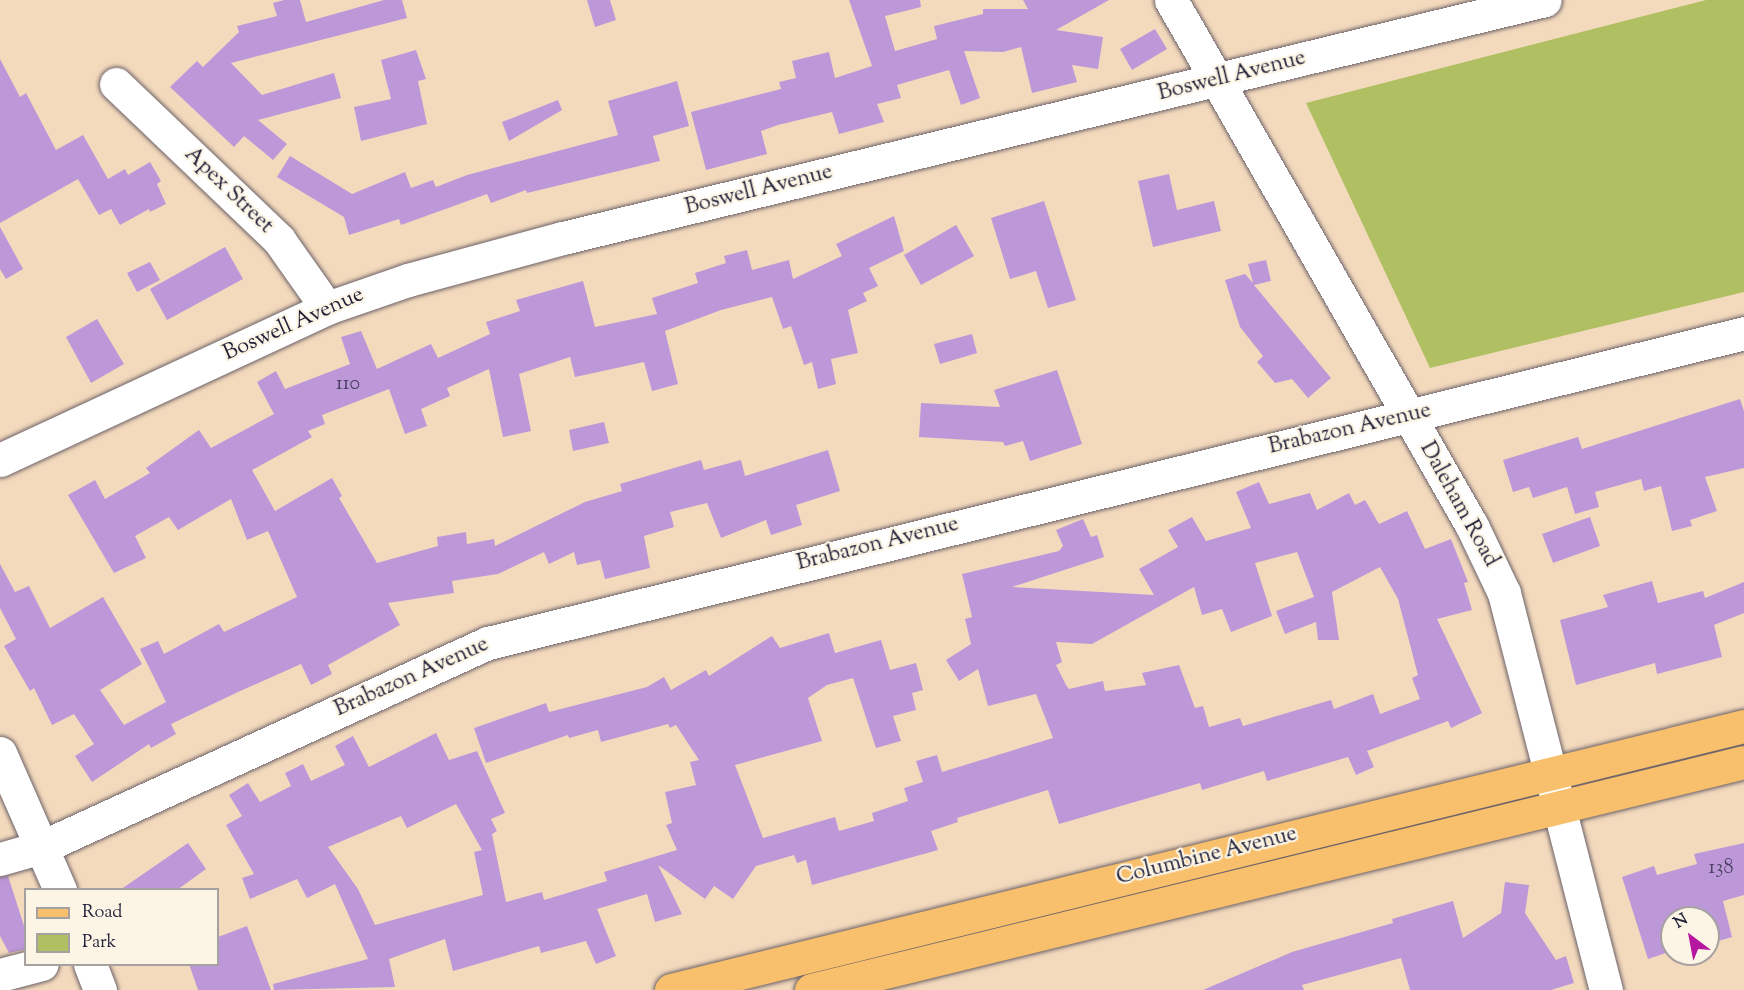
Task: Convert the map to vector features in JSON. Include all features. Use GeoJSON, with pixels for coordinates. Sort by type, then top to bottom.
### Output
{"type":"FeatureCollection","features":[{"type":"Feature","properties":{"kind":"main road","name":"Columbine Avenue"},"geometry":{"type":"LineString","coordinates":[[671,990],[1744,726]]}},
{"type":"Feature","properties":{"kind":"main road","name":"Columbine Avenue"},"geometry":{"type":"LineString","coordinates":[[811,990],[1744,762]]}},
{"type":"Feature","properties":{"kind":"main road"},"geometry":{"type":"LineString","coordinates":[[1079,889],[1086,922]]}},
{"type":"Feature","properties":{"kind":"street","name":"Daleham Road"},"geometry":{"type":"LineString","coordinates":[[1171,0],[1472,526],[1504,593],[1561,806],[1606,990]]}},
{"type":"Feature","properties":{"kind":"street","name":"Boswell Avenue"},"geometry":{"type":"LineString","coordinates":[[0,460],[327,308],[368,292],[498,254],[1545,0]]}},
{"type":"Feature","properties":{"kind":"street","name":"Apex Street"},"geometry":{"type":"LineString","coordinates":[[116,84],[279,240],[327,308]]}},
{"type":"Feature","properties":{"kind":"street","name":"Brabazon Avenue"},"geometry":{"type":"LineString","coordinates":[[0,859],[42,847],[488,643],[1744,333]]}},
{"type":"Feature","properties":{"kind":"street"},"geometry":{"type":"LineString","coordinates":[[0,753],[59,888]]}},
{"type":"Feature","properties":{"kind":"street"},"geometry":{"type":"LineString","coordinates":[[0,975],[34,966]]}},
{"type":"Feature","properties":{"kind":"street"},"geometry":{"type":"LineString","coordinates":[[91,966],[100,990]]}},
{"type":"Feature","properties":{"kind":"green space"},"geometry":{"type":"Polygon","coordinates":[[[1706,0],[1744,0],[1744,292],[1430,368],[1306,103],[1706,0]]]}},
{"type":"Feature","properties":{"kind":"building"},"geometry":{"type":"Polygon","coordinates":[[[300,0],[306,22],[384,0],[402,0],[407,18],[231,63],[262,95],[334,73],[341,98],[258,120],[287,144],[273,160],[244,136],[234,147],[170,87],[197,61],[203,67],[239,32],[237,26],[277,16],[273,3],[300,0]]]}},
{"type":"Feature","properties":{"kind":"building"},"geometry":{"type":"Polygon","coordinates":[[[587,0],[610,0],[616,20],[595,27],[587,0]]]}},
{"type":"Feature","properties":{"kind":"building"},"geometry":{"type":"Polygon","coordinates":[[[849,0],[920,0],[921,7],[885,16],[895,51],[937,39],[934,26],[983,14],[983,9],[1028,9],[1023,0],[1109,0],[1056,30],[1103,37],[1098,69],[1072,65],[1077,82],[1032,93],[1021,47],[1003,52],[964,51],[980,98],[961,105],[949,70],[897,85],[901,98],[877,104],[884,122],[839,134],[832,112],[778,125],[761,131],[767,154],[706,170],[691,112],[781,89],[779,82],[796,78],[792,61],[829,52],[835,78],[872,66],[849,0]]]}},
{"type":"Feature","properties":{"kind":"building"},"geometry":{"type":"Polygon","coordinates":[[[1155,29],[1167,49],[1132,70],[1120,49],[1155,29]]]}},
{"type":"Feature","properties":{"kind":"building"},"geometry":{"type":"Polygon","coordinates":[[[416,50],[426,79],[418,81],[427,124],[361,141],[354,107],[391,99],[381,60],[416,50]]]}},
{"type":"Feature","properties":{"kind":"building"},"geometry":{"type":"Polygon","coordinates":[[[0,59],[20,97],[26,93],[56,150],[83,135],[108,179],[125,169],[128,175],[150,162],[161,181],[157,184],[166,204],[150,212],[149,209],[120,225],[111,209],[99,215],[78,179],[0,223],[0,59]]]}},
{"type":"Feature","properties":{"kind":"building"},"geometry":{"type":"Polygon","coordinates":[[[677,81],[689,126],[653,136],[660,161],[527,193],[526,190],[491,203],[487,194],[401,225],[399,219],[349,235],[344,217],[277,177],[290,156],[352,194],[405,172],[411,188],[433,180],[436,187],[467,175],[618,135],[608,101],[677,81]]]}},
{"type":"Feature","properties":{"kind":"building"},"geometry":{"type":"Polygon","coordinates":[[[558,100],[562,110],[509,141],[502,122],[558,100]]]}},
{"type":"Feature","properties":{"kind":"building"},"geometry":{"type":"Polygon","coordinates":[[[1169,174],[1177,210],[1214,201],[1221,231],[1153,247],[1138,181],[1169,174]]]}},
{"type":"Feature","properties":{"kind":"building"},"geometry":{"type":"Polygon","coordinates":[[[1044,201],[1076,300],[1048,308],[1036,271],[1010,279],[991,218],[1044,201]]]}},
{"type":"Feature","properties":{"kind":"building"},"geometry":{"type":"Polygon","coordinates":[[[894,216],[904,251],[869,268],[878,286],[863,293],[867,301],[848,310],[858,353],[831,359],[836,384],[818,389],[812,362],[804,365],[791,326],[783,329],[772,297],[721,310],[665,331],[678,384],[652,391],[644,362],[575,377],[570,357],[519,374],[531,431],[503,437],[489,369],[447,388],[450,396],[421,409],[427,426],[405,434],[389,389],[322,415],[325,424],[308,431],[312,437],[252,470],[275,511],[332,478],[342,496],[339,498],[377,563],[438,546],[437,537],[466,532],[467,544],[494,539],[495,546],[585,502],[622,491],[620,484],[701,460],[704,470],[741,460],[745,476],[828,450],[840,491],[796,505],[802,525],[771,535],[766,520],[721,538],[707,503],[670,512],[674,527],[644,536],[650,568],[605,579],[600,560],[577,565],[574,552],[549,564],[544,552],[498,574],[452,581],[454,593],[388,603],[400,625],[328,665],[332,674],[311,685],[301,664],[238,692],[171,724],[176,734],[151,748],[149,744],[92,782],[75,756],[94,744],[74,714],[52,725],[34,688],[30,691],[4,646],[16,639],[0,608],[0,564],[15,592],[29,586],[50,628],[103,597],[142,664],[100,690],[124,725],[166,702],[140,649],[158,641],[164,654],[219,624],[224,632],[297,597],[268,531],[247,540],[231,499],[178,530],[169,517],[135,536],[146,558],[114,573],[68,495],[95,480],[105,499],[150,473],[146,468],[199,430],[211,448],[274,414],[257,382],[276,371],[285,389],[350,364],[341,337],[361,331],[377,369],[431,344],[438,358],[490,334],[486,322],[520,311],[516,300],[583,281],[595,327],[657,314],[652,298],[698,283],[695,273],[726,263],[724,256],[747,250],[752,270],[789,260],[793,279],[842,256],[836,244],[894,216]]]}},
{"type":"Feature","properties":{"kind":"building"},"geometry":{"type":"Polygon","coordinates":[[[956,225],[974,256],[921,285],[904,255],[956,225]]]}},
{"type":"Feature","properties":{"kind":"building"},"geometry":{"type":"Polygon","coordinates":[[[0,227],[23,269],[6,279],[0,269],[0,227]]]}},
{"type":"Feature","properties":{"kind":"building"},"geometry":{"type":"Polygon","coordinates":[[[225,247],[243,279],[167,320],[150,289],[225,247]]]}},
{"type":"Feature","properties":{"kind":"building"},"geometry":{"type":"Polygon","coordinates":[[[1266,260],[1271,281],[1254,285],[1331,378],[1308,398],[1292,379],[1275,383],[1257,362],[1263,356],[1240,327],[1225,280],[1245,274],[1253,283],[1248,264],[1266,260]]]}},
{"type":"Feature","properties":{"kind":"building"},"geometry":{"type":"Polygon","coordinates":[[[150,262],[160,280],[137,292],[127,273],[150,262]]]}},
{"type":"Feature","properties":{"kind":"building"},"geometry":{"type":"Polygon","coordinates":[[[97,319],[124,364],[91,383],[66,337],[97,319]]]}},
{"type":"Feature","properties":{"kind":"building"},"geometry":{"type":"Polygon","coordinates":[[[972,334],[977,353],[940,364],[934,344],[972,334]]]}},
{"type":"Feature","properties":{"kind":"building"},"geometry":{"type":"Polygon","coordinates":[[[1057,370],[1082,444],[1030,461],[1023,441],[1005,446],[1003,442],[919,437],[921,403],[1000,407],[994,390],[1057,370]]]}},
{"type":"Feature","properties":{"kind":"building"},"geometry":{"type":"Polygon","coordinates":[[[1740,399],[1744,411],[1744,468],[1705,477],[1717,511],[1690,520],[1692,526],[1672,531],[1661,486],[1644,491],[1641,479],[1595,492],[1599,507],[1575,514],[1567,487],[1533,498],[1529,487],[1513,492],[1503,460],[1578,437],[1582,449],[1740,399]]]}},
{"type":"Feature","properties":{"kind":"building"},"geometry":{"type":"Polygon","coordinates":[[[604,422],[609,443],[573,451],[569,430],[604,422]]]}},
{"type":"Feature","properties":{"kind":"building"},"geometry":{"type":"Polygon","coordinates":[[[1259,482],[1269,504],[1310,493],[1317,510],[1349,493],[1355,505],[1365,500],[1379,524],[1407,511],[1425,549],[1451,539],[1468,582],[1464,583],[1472,610],[1437,619],[1482,713],[1451,728],[1448,721],[1367,751],[1374,767],[1356,775],[1348,757],[1267,781],[1264,771],[1202,790],[1200,783],[1059,824],[1048,790],[957,818],[958,822],[931,831],[938,850],[812,885],[806,860],[797,863],[794,855],[756,866],[733,899],[714,886],[705,899],[658,865],[682,914],[655,922],[647,894],[597,909],[616,956],[596,964],[586,941],[541,953],[539,946],[453,971],[445,939],[389,959],[395,987],[274,990],[273,984],[368,959],[335,884],[307,898],[297,879],[250,899],[242,878],[254,874],[226,825],[242,816],[229,795],[248,783],[260,802],[291,786],[285,773],[303,764],[311,781],[345,765],[335,746],[353,736],[369,767],[436,733],[449,760],[477,751],[505,813],[491,819],[497,831],[492,834],[506,902],[542,892],[544,900],[607,881],[604,872],[677,850],[666,825],[672,823],[665,792],[696,785],[690,762],[699,760],[676,725],[670,728],[668,724],[601,742],[598,730],[569,738],[568,735],[486,763],[474,728],[546,703],[549,712],[647,687],[664,677],[671,690],[706,670],[709,676],[772,636],[780,648],[829,633],[835,653],[881,640],[890,670],[916,663],[923,690],[912,693],[916,710],[893,716],[901,741],[876,748],[853,678],[827,685],[808,698],[822,741],[735,765],[763,838],[835,817],[839,831],[874,821],[872,813],[908,801],[904,788],[923,782],[916,761],[937,755],[942,772],[1053,738],[1036,694],[988,706],[978,669],[959,681],[946,660],[971,644],[965,619],[972,617],[962,574],[1059,551],[1063,546],[1056,530],[1083,519],[1091,537],[1097,535],[1104,557],[1012,587],[1154,595],[1139,569],[1178,547],[1168,530],[1192,517],[1206,541],[1251,528],[1236,492],[1259,482]],[[1297,552],[1255,563],[1272,616],[1231,632],[1222,609],[1202,615],[1194,587],[1092,644],[1056,642],[1062,662],[1056,665],[1066,685],[1069,689],[1103,681],[1105,691],[1146,685],[1142,673],[1179,665],[1195,708],[1203,706],[1209,727],[1240,718],[1243,726],[1331,700],[1334,709],[1373,694],[1380,714],[1420,699],[1412,678],[1418,675],[1398,599],[1380,567],[1332,592],[1339,640],[1318,640],[1316,622],[1285,634],[1276,611],[1314,597],[1297,552]],[[456,804],[407,828],[401,816],[328,847],[358,889],[375,925],[483,895],[474,852],[482,850],[456,804]]]}},
{"type":"Feature","properties":{"kind":"building"},"geometry":{"type":"Polygon","coordinates":[[[1590,517],[1600,546],[1553,563],[1542,534],[1590,517]]]}},
{"type":"Feature","properties":{"kind":"building"},"geometry":{"type":"Polygon","coordinates":[[[1652,581],[1658,603],[1703,591],[1705,598],[1744,582],[1744,613],[1714,625],[1722,657],[1657,674],[1655,663],[1576,685],[1560,620],[1608,607],[1603,595],[1652,581]]]}},
{"type":"Feature","properties":{"kind":"building"},"geometry":{"type":"Polygon","coordinates":[[[188,843],[206,869],[180,888],[123,888],[188,843]]]}},
{"type":"Feature","properties":{"kind":"building"},"geometry":{"type":"Polygon","coordinates":[[[1744,843],[1744,895],[1723,901],[1732,937],[1720,940],[1720,906],[1660,906],[1660,955],[1648,959],[1622,877],[1654,866],[1657,875],[1697,864],[1694,854],[1744,843]]]}},
{"type":"Feature","properties":{"kind":"building"},"geometry":{"type":"Polygon","coordinates":[[[8,876],[24,926],[24,949],[9,953],[0,936],[0,877],[8,876]]]}},
{"type":"Feature","properties":{"kind":"building"},"geometry":{"type":"Polygon","coordinates":[[[1505,882],[1529,885],[1525,913],[1556,960],[1566,956],[1574,983],[1551,990],[1410,990],[1401,958],[1302,985],[1304,990],[1203,990],[1292,952],[1393,923],[1392,919],[1453,901],[1463,938],[1501,913],[1505,882]]]}},
{"type":"Feature","properties":{"kind":"building"},"geometry":{"type":"Polygon","coordinates":[[[247,926],[271,990],[198,990],[190,966],[219,966],[219,937],[247,926]]]}}]}
